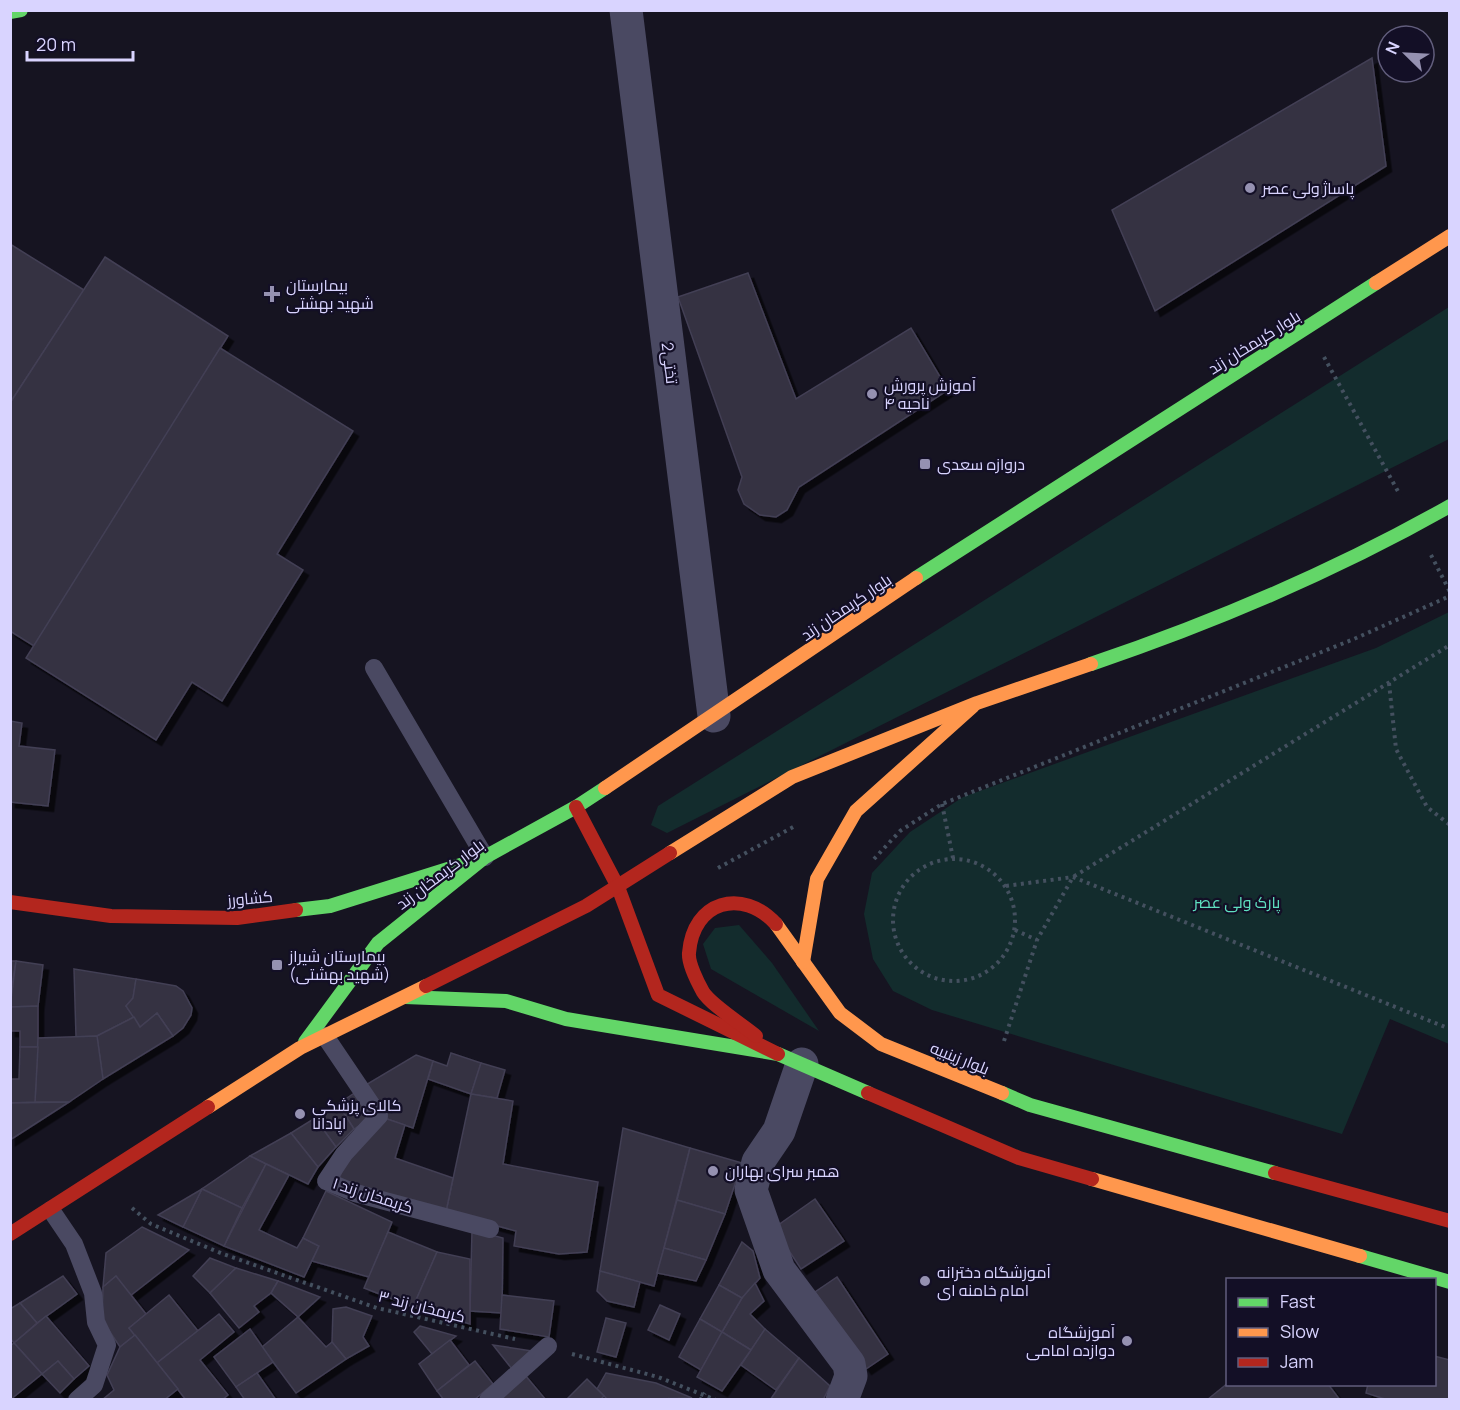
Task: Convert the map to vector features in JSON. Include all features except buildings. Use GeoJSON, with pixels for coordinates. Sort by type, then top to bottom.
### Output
{"type":"FeatureCollection","features":[{"type":"Feature","properties":{"kind":"main road"},"geometry":{"type":"LineString","coordinates":[[10,12],[21,10]]}},
{"type":"Feature","properties":{"kind":"main road","name":"بلوار کریمخان زند"},"geometry":{"type":"LineString","coordinates":[[300,1048],[378,943],[485,858],[576,807],[970,542],[1449,236]]}},
{"type":"Feature","properties":{"kind":"main road","name":"بلوار کریمخان زند"},"geometry":{"type":"LineString","coordinates":[[10,1234],[51,1210],[300,1048],[405,997],[618,887],[792,777],[977,703],[1153,643],[1323,572],[1417,525],[1449,506]]}},
{"type":"Feature","properties":{"kind":"main road"},"geometry":{"type":"LineString","coordinates":[[803,962],[817,879],[856,811],[977,703]]}},
{"type":"Feature","properties":{"kind":"main road"},"geometry":{"type":"LineString","coordinates":[[576,807],[618,887],[658,994],[790,1059],[1019,1158],[1435,1278]]}},
{"type":"Feature","properties":{"kind":"main road","name":"کشاورز"},"geometry":{"type":"LineString","coordinates":[[10,902],[111,916],[237,918],[330,906],[485,858]]}},
{"type":"Feature","properties":{"kind":"main road","name":"بلوار زینبیه"},"geometry":{"type":"LineString","coordinates":[[790,1059],[704,994],[688,955],[697,922],[719,904],[748,903],[774,922],[840,1013],[881,1044],[1030,1105],[1449,1221]]}},
{"type":"Feature","properties":{"kind":"main road"},"geometry":{"type":"LineString","coordinates":[[405,997],[506,1001],[566,1019],[790,1059]]}},
{"type":"Feature","properties":{"kind":"street","name":"2تختی"},"geometry":{"type":"LineString","coordinates":[[626,10],[714,716]]}},
{"type":"Feature","properties":{"kind":"street"},"geometry":{"type":"LineString","coordinates":[[790,1059],[779,1131],[758,1162],[751,1190],[779,1270],[849,1365],[851,1376],[842,1400]]}},
{"type":"Feature","properties":{"kind":"lane"},"geometry":{"type":"LineString","coordinates":[[374,668],[485,858]]}},
{"type":"Feature","properties":{"kind":"lane","name":"کریمخان زند ۱"},"geometry":{"type":"LineString","coordinates":[[325,1036],[379,1116],[345,1154],[326,1180],[355,1193],[490,1229]]}},
{"type":"Feature","properties":{"kind":"lane"},"geometry":{"type":"LineString","coordinates":[[51,1210],[74,1245],[93,1293],[96,1322],[107,1345],[94,1385],[77,1400]]}},
{"type":"Feature","properties":{"kind":"lane"},"geometry":{"type":"LineString","coordinates":[[488,1400],[548,1346]]}},
{"type":"Feature","properties":{"kind":"path"},"geometry":{"type":"LineString","coordinates":[[874,859],[900,831],[942,804],[1354,639],[1449,594],[1417,525],[1308,327]]}},
{"type":"Feature","properties":{"kind":"path"},"geometry":{"type":"LineString","coordinates":[[1006,886],[1073,877],[1449,645]]}},
{"type":"Feature","properties":{"kind":"path"},"geometry":{"type":"LineString","coordinates":[[1389,683],[1396,748],[1427,807],[1449,825]]}},
{"type":"Feature","properties":{"kind":"path"},"geometry":{"type":"LineString","coordinates":[[942,804],[953,858]]}},
{"type":"Feature","properties":{"kind":"path"},"geometry":{"type":"LineString","coordinates":[[715,870],[795,826]]}},
{"type":"Feature","properties":{"kind":"path"},"geometry":{"type":"LineString","coordinates":[[953,858],[975,862],[991,871],[1006,886],[1015,909],[1015,930],[1007,951],[988,971],[966,981],[938,980],[919,971],[905,957],[894,937],[892,917],[898,894],[914,873],[935,861],[953,858]]}},
{"type":"Feature","properties":{"kind":"path"},"geometry":{"type":"LineString","coordinates":[[1004,1041],[1037,940],[1073,877]]}},
{"type":"Feature","properties":{"kind":"path"},"geometry":{"type":"LineString","coordinates":[[1073,877],[1449,1029]]}},
{"type":"Feature","properties":{"kind":"path"},"geometry":{"type":"LineString","coordinates":[[1015,930],[1037,940]]}},
{"type":"Feature","properties":{"kind":"path","name":"کریمخان زند ۳"},"geometry":{"type":"LineString","coordinates":[[132,1208],[151,1224],[223,1254],[377,1308],[548,1346],[705,1393],[716,1400]]}},
{"type":"Feature","properties":{"kind":"path"},"geometry":{"type":"LineString","coordinates":[[700,1400],[705,1393]]}},
{"type":"Feature","properties":{"kind":"green space"},"geometry":{"type":"Polygon","coordinates":[[[1449,307],[1449,439],[667,833],[651,825],[658,806],[1449,307]]]}},
{"type":"Feature","properties":{"kind":"green space","name":"پارک ولی عصر"},"geometry":{"type":"Polygon","coordinates":[[[1449,612],[1449,1044],[1390,1019],[1342,1134],[932,1010],[893,991],[873,959],[864,914],[872,873],[910,832],[963,797],[1376,648],[1449,612]]]}},
{"type":"Feature","properties":{"kind":"green space"},"geometry":{"type":"Polygon","coordinates":[[[739,925],[772,963],[819,1031],[711,969],[703,944],[715,928],[739,925]]]}},
{"type":"Feature","properties":{"kind":"traffic: fast"},"geometry":{"type":"LineString","coordinates":[[10,12],[21,10]]}},
{"type":"Feature","properties":{"kind":"traffic: fast"},"geometry":{"type":"LineString","coordinates":[[916,578],[1376,283]]}},
{"type":"Feature","properties":{"kind":"traffic: fast"},"geometry":{"type":"LineString","coordinates":[[1091,664],[1184,631],[1275,593],[1364,552],[1450,506]]}},
{"type":"Feature","properties":{"kind":"traffic: fast"},"geometry":{"type":"LineString","coordinates":[[305,1042],[378,943],[485,857],[576,807],[605,788]]}},
{"type":"Feature","properties":{"kind":"traffic: fast"},"geometry":{"type":"LineString","coordinates":[[296,910],[330,906],[483,858]]}},
{"type":"Feature","properties":{"kind":"traffic: fast"},"geometry":{"type":"LineString","coordinates":[[405,997],[506,1001],[566,1019],[778,1054],[868,1093]]}},
{"type":"Feature","properties":{"kind":"traffic: fast"},"geometry":{"type":"LineString","coordinates":[[1002,1093],[1030,1105],[1275,1173]]}},
{"type":"Feature","properties":{"kind":"traffic: fast"},"geometry":{"type":"LineString","coordinates":[[1360,1256],[1450,1282]]}},
{"type":"Feature","properties":{"kind":"traffic: slow"},"geometry":{"type":"LineString","coordinates":[[1376,283],[1450,236]]}},
{"type":"Feature","properties":{"kind":"traffic: slow"},"geometry":{"type":"LineString","coordinates":[[605,788],[916,578]]}},
{"type":"Feature","properties":{"kind":"traffic: slow"},"geometry":{"type":"LineString","coordinates":[[670,853],[792,777],[977,703],[1091,664]]}},
{"type":"Feature","properties":{"kind":"traffic: slow"},"geometry":{"type":"LineString","coordinates":[[803,962],[817,879],[856,811],[973,706]]}},
{"type":"Feature","properties":{"kind":"traffic: slow"},"geometry":{"type":"LineString","coordinates":[[776,924],[840,1013],[881,1044],[1002,1093]]}},
{"type":"Feature","properties":{"kind":"traffic: slow"},"geometry":{"type":"LineString","coordinates":[[208,1107],[300,1048],[426,986]]}},
{"type":"Feature","properties":{"kind":"traffic: slow"},"geometry":{"type":"LineString","coordinates":[[1092,1179],[1360,1256]]}},
{"type":"Feature","properties":{"kind":"traffic: jam"},"geometry":{"type":"LineString","coordinates":[[576,807],[618,887],[658,995],[778,1054]]}},
{"type":"Feature","properties":{"kind":"traffic: jam"},"geometry":{"type":"LineString","coordinates":[[426,986],[586,906],[670,853]]}},
{"type":"Feature","properties":{"kind":"traffic: jam"},"geometry":{"type":"LineString","coordinates":[[10,902],[111,916],[237,918],[296,910]]}},
{"type":"Feature","properties":{"kind":"traffic: jam"},"geometry":{"type":"LineString","coordinates":[[756,1036],[720,1009],[703,992],[690,962],[692,935],[709,911],[721,905],[735,903],[763,912],[776,924]]}},
{"type":"Feature","properties":{"kind":"traffic: jam"},"geometry":{"type":"LineString","coordinates":[[868,1093],[1019,1158],[1092,1179]]}},
{"type":"Feature","properties":{"kind":"traffic: jam"},"geometry":{"type":"LineString","coordinates":[[10,1234],[208,1107]]}},
{"type":"Feature","properties":{"kind":"traffic: jam"},"geometry":{"type":"LineString","coordinates":[[1275,1173],[1450,1221]]}},
{"type":"Feature","properties":{"kind":"place","name":"پاساژ ولی عصر"},"geometry":{"type":"Point","coordinates":[1250,188]}},
{"type":"Feature","properties":{"kind":"place","name":"بیمارستان شهید بهشتی"},"geometry":{"type":"Point","coordinates":[272,294]}},
{"type":"Feature","properties":{"kind":"place","name":"آموزش پرورش ناحیه ۴"},"geometry":{"type":"Point","coordinates":[872,394]}},
{"type":"Feature","properties":{"kind":"place","name":"دروازه سعدی"},"geometry":{"type":"Point","coordinates":[925,464]}},
{"type":"Feature","properties":{"kind":"place","name":"بیمارستان شیراز (شهید بهشتی)"},"geometry":{"type":"Point","coordinates":[277,965]}},
{"type":"Feature","properties":{"kind":"place","name":"کالای پزشکی اپادانا"},"geometry":{"type":"Point","coordinates":[300,1114]}},
{"type":"Feature","properties":{"kind":"place","name":"همبر سرای بهاران"},"geometry":{"type":"Point","coordinates":[713,1171]}},
{"type":"Feature","properties":{"kind":"place","name":"آموزشگاه دخترانه امام خامنه ای"},"geometry":{"type":"Point","coordinates":[925,1281]}},
{"type":"Feature","properties":{"kind":"place","name":"آموزشگاه دوازده امامی"},"geometry":{"type":"Point","coordinates":[1127,1341]}}]}
